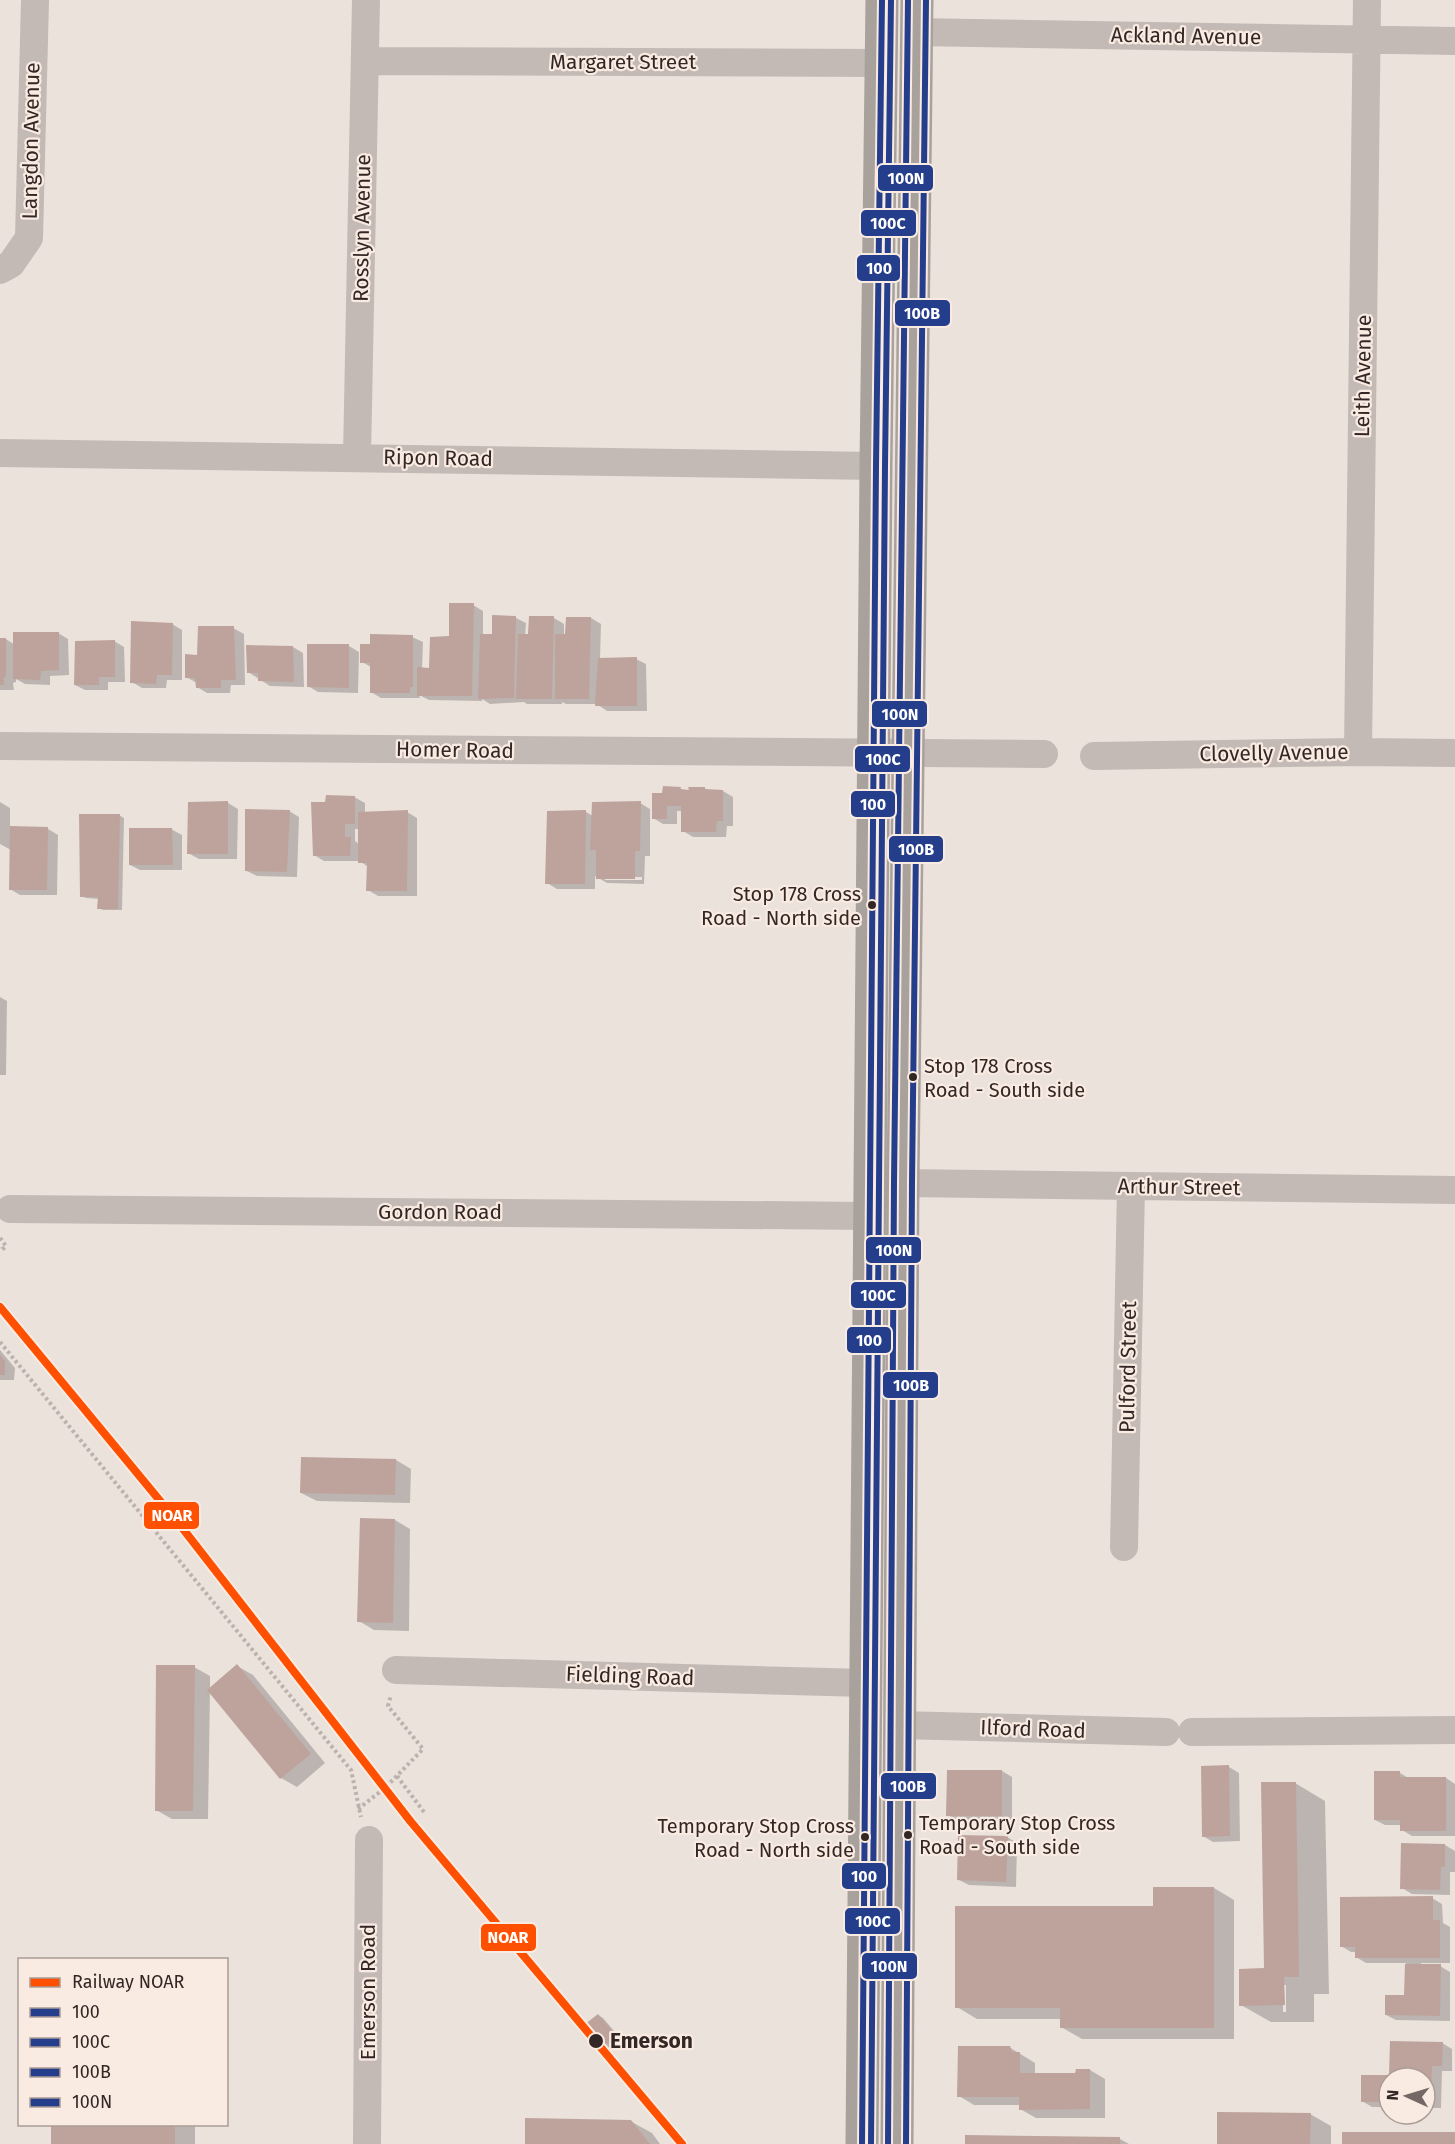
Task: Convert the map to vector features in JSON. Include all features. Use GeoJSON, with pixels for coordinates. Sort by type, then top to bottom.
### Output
{"type":"FeatureCollection","features":[{"type":"Feature","properties":{"kind":"highway"},"geometry":{"type":"LineString","coordinates":[[897,2144],[903,1183],[916,0]]}},
{"type":"Feature","properties":{"kind":"highway"},"geometry":{"type":"LineString","coordinates":[[882,4],[916,32]]}},
{"type":"Feature","properties":{"kind":"highway"},"geometry":{"type":"LineString","coordinates":[[862,2144],[882,4]]}},
{"type":"Feature","properties":{"kind":"highway"},"geometry":{"type":"LineString","coordinates":[[882,63],[916,32]]}},
{"type":"Feature","properties":{"kind":"highway"},"geometry":{"type":"LineString","coordinates":[[882,63],[915,93]]}},
{"type":"Feature","properties":{"kind":"highway"},"geometry":{"type":"LineString","coordinates":[[876,466],[912,466]]}},
{"type":"Feature","properties":{"kind":"highway"},"geometry":{"type":"LineString","coordinates":[[870,1216],[903,1183]]}},
{"type":"Feature","properties":{"kind":"highway"},"geometry":{"type":"LineString","coordinates":[[865,1683],[899,1725]]}},
{"type":"Feature","properties":{"kind":"street","name":"Langdon Avenue"},"geometry":{"type":"LineString","coordinates":[[0,270],[10,264],[29,238],[35,0]]}},
{"type":"Feature","properties":{"kind":"street","name":"Rosslyn Avenue"},"geometry":{"type":"LineString","coordinates":[[357,457],[366,0]]}},
{"type":"Feature","properties":{"kind":"street","name":"Leith Avenue"},"geometry":{"type":"LineString","coordinates":[[1358,752],[1367,0]]}},
{"type":"Feature","properties":{"kind":"street","name":"Ackland Avenue"},"geometry":{"type":"LineString","coordinates":[[916,32],[1455,41]]}},
{"type":"Feature","properties":{"kind":"street","name":"Margaret Street"},"geometry":{"type":"LineString","coordinates":[[365,61],[882,63]]}},
{"type":"Feature","properties":{"kind":"street","name":"Ripon Road"},"geometry":{"type":"LineString","coordinates":[[0,453],[876,466]]}},
{"type":"Feature","properties":{"kind":"street","name":"Homer Road"},"geometry":{"type":"LineString","coordinates":[[0,746],[909,754]]}},
{"type":"Feature","properties":{"kind":"street","name":"Clovelly Avenue"},"geometry":{"type":"LineString","coordinates":[[1094,756],[1358,752],[1455,753]]}},
{"type":"Feature","properties":{"kind":"street"},"geometry":{"type":"LineString","coordinates":[[909,754],[1044,754]]}},
{"type":"Feature","properties":{"kind":"street","name":"Arthur Street"},"geometry":{"type":"LineString","coordinates":[[903,1183],[1455,1190]]}},
{"type":"Feature","properties":{"kind":"street","name":"Pulford Street"},"geometry":{"type":"LineString","coordinates":[[1124,1547],[1131,1186]]}},
{"type":"Feature","properties":{"kind":"street","name":"Gordon Road"},"geometry":{"type":"LineString","coordinates":[[10,1209],[870,1216]]}},
{"type":"Feature","properties":{"kind":"street","name":"Fielding Road"},"geometry":{"type":"LineString","coordinates":[[396,1670],[865,1683]]}},
{"type":"Feature","properties":{"kind":"street","name":"Ilford Road"},"geometry":{"type":"LineString","coordinates":[[899,1725],[1179,1732],[1455,1730]]}},
{"type":"Feature","properties":{"kind":"street","name":"Emerson Road"},"geometry":{"type":"LineString","coordinates":[[367,2144],[369,1840]]}},
{"type":"Feature","properties":{"kind":"path"},"geometry":{"type":"LineString","coordinates":[[0,1238],[6,1246],[2,1250],[0,1248]]}},
{"type":"Feature","properties":{"kind":"path"},"geometry":{"type":"LineString","coordinates":[[0,1342],[351,1770],[358,1809],[369,1840]]}},
{"type":"Feature","properties":{"kind":"path"},"geometry":{"type":"LineString","coordinates":[[358,1809],[385,1788],[423,1749],[388,1706],[396,1670]]}},
{"type":"Feature","properties":{"kind":"path"},"geometry":{"type":"LineString","coordinates":[[397,1776],[424,1812]]}},
{"type":"Feature","properties":{"kind":"building"},"geometry":{"type":"Polygon","coordinates":[[[449,603],[474,603],[472,696],[417,696],[417,667],[429,668],[430,637],[449,636],[449,603]]]}},
{"type":"Feature","properties":{"kind":"building"},"geometry":{"type":"Polygon","coordinates":[[[492,615],[516,616],[514,698],[478,699],[480,634],[492,634],[492,615]]]}},
{"type":"Feature","properties":{"kind":"building"},"geometry":{"type":"Polygon","coordinates":[[[529,616],[554,616],[552,699],[516,699],[518,634],[528,634],[529,616]]]}},
{"type":"Feature","properties":{"kind":"building"},"geometry":{"type":"Polygon","coordinates":[[[566,617],[591,617],[589,699],[555,699],[555,634],[565,634],[566,617]]]}},
{"type":"Feature","properties":{"kind":"building"},"geometry":{"type":"Polygon","coordinates":[[[131,621],[173,623],[172,675],[157,675],[156,684],[130,683],[131,621]]]}},
{"type":"Feature","properties":{"kind":"building"},"geometry":{"type":"Polygon","coordinates":[[[198,626],[234,626],[236,680],[221,680],[221,688],[196,688],[195,678],[185,678],[185,654],[197,655],[198,626]]]}},
{"type":"Feature","properties":{"kind":"building"},"geometry":{"type":"Polygon","coordinates":[[[13,632],[59,632],[59,670],[41,671],[40,680],[13,679],[13,632]]]}},
{"type":"Feature","properties":{"kind":"building"},"geometry":{"type":"Polygon","coordinates":[[[370,634],[413,635],[413,687],[410,687],[410,693],[370,693],[370,663],[360,663],[360,644],[370,644],[370,634]]]}},
{"type":"Feature","properties":{"kind":"building"},"geometry":{"type":"Polygon","coordinates":[[[0,638],[6,638],[4,685],[0,685],[0,638]]]}},
{"type":"Feature","properties":{"kind":"building"},"geometry":{"type":"Polygon","coordinates":[[[115,640],[115,677],[99,677],[99,685],[74,685],[75,641],[115,640]]]}},
{"type":"Feature","properties":{"kind":"building"},"geometry":{"type":"Polygon","coordinates":[[[307,644],[349,644],[349,688],[307,687],[307,644]]]}},
{"type":"Feature","properties":{"kind":"building"},"geometry":{"type":"Polygon","coordinates":[[[246,645],[293,646],[294,682],[258,681],[258,673],[247,673],[246,645]]]}},
{"type":"Feature","properties":{"kind":"building"},"geometry":{"type":"Polygon","coordinates":[[[637,657],[637,706],[595,706],[598,658],[637,657]]]}},
{"type":"Feature","properties":{"kind":"building"},"geometry":{"type":"Polygon","coordinates":[[[663,786],[689,790],[688,787],[723,790],[723,821],[717,821],[716,832],[681,832],[681,806],[667,806],[667,819],[652,819],[652,793],[662,793],[663,786]]]}},
{"type":"Feature","properties":{"kind":"building"},"geometry":{"type":"Polygon","coordinates":[[[326,795],[355,796],[355,824],[345,824],[345,837],[351,837],[350,856],[313,856],[311,802],[325,802],[326,795]]]}},
{"type":"Feature","properties":{"kind":"building"},"geometry":{"type":"Polygon","coordinates":[[[228,801],[228,854],[187,854],[188,802],[228,801]]]}},
{"type":"Feature","properties":{"kind":"building"},"geometry":{"type":"Polygon","coordinates":[[[641,801],[640,851],[635,851],[635,879],[596,879],[596,850],[590,850],[592,802],[641,801]]]}},
{"type":"Feature","properties":{"kind":"building"},"geometry":{"type":"Polygon","coordinates":[[[245,809],[290,810],[287,872],[245,871],[245,809]]]}},
{"type":"Feature","properties":{"kind":"building"},"geometry":{"type":"Polygon","coordinates":[[[408,810],[407,891],[366,891],[367,863],[358,863],[358,812],[408,810]]]}},
{"type":"Feature","properties":{"kind":"building"},"geometry":{"type":"Polygon","coordinates":[[[586,810],[585,884],[545,884],[547,811],[586,810]]]}},
{"type":"Feature","properties":{"kind":"building"},"geometry":{"type":"Polygon","coordinates":[[[79,814],[120,814],[118,909],[97,909],[98,897],[80,897],[79,814]]]}},
{"type":"Feature","properties":{"kind":"building"},"geometry":{"type":"Polygon","coordinates":[[[10,826],[48,827],[47,890],[9,890],[10,826]]]}},
{"type":"Feature","properties":{"kind":"building"},"geometry":{"type":"Polygon","coordinates":[[[129,828],[172,828],[173,865],[129,865],[129,828]]]}},
{"type":"Feature","properties":{"kind":"building"},"geometry":{"type":"Polygon","coordinates":[[[0,1355],[5,1361],[5,1375],[0,1375],[0,1355]]]}},
{"type":"Feature","properties":{"kind":"building"},"geometry":{"type":"Polygon","coordinates":[[[301,1457],[396,1459],[395,1495],[300,1493],[301,1457]]]}},
{"type":"Feature","properties":{"kind":"building"},"geometry":{"type":"Polygon","coordinates":[[[360,1518],[395,1519],[393,1623],[357,1622],[360,1518]]]}},
{"type":"Feature","properties":{"kind":"building"},"geometry":{"type":"Polygon","coordinates":[[[237,1664],[311,1754],[280,1779],[207,1690],[237,1664]]]}},
{"type":"Feature","properties":{"kind":"building"},"geometry":{"type":"Polygon","coordinates":[[[156,1665],[195,1665],[193,1811],[155,1811],[156,1665]]]}},
{"type":"Feature","properties":{"kind":"building"},"geometry":{"type":"Polygon","coordinates":[[[1229,1765],[1230,1836],[1202,1837],[1201,1766],[1229,1765]]]}},
{"type":"Feature","properties":{"kind":"building"},"geometry":{"type":"Polygon","coordinates":[[[947,1770],[1002,1770],[1002,1816],[946,1816],[947,1770]]]}},
{"type":"Feature","properties":{"kind":"building"},"geometry":{"type":"Polygon","coordinates":[[[1374,1771],[1400,1771],[1400,1777],[1446,1777],[1446,1831],[1400,1831],[1400,1820],[1374,1820],[1374,1771]]]}},
{"type":"Feature","properties":{"kind":"building"},"geometry":{"type":"Polygon","coordinates":[[[1261,1782],[1296,1782],[1299,1977],[1284,1977],[1285,2005],[1239,2006],[1239,1969],[1264,1968],[1261,1782]]]}},
{"type":"Feature","properties":{"kind":"building"},"geometry":{"type":"Polygon","coordinates":[[[958,1835],[1008,1836],[1006,1882],[957,1880],[958,1835]]]}},
{"type":"Feature","properties":{"kind":"building"},"geometry":{"type":"Polygon","coordinates":[[[1401,1843],[1445,1844],[1445,1867],[1441,1867],[1440,1890],[1400,1889],[1401,1843]]]}},
{"type":"Feature","properties":{"kind":"building"},"geometry":{"type":"Polygon","coordinates":[[[1153,1887],[1214,1887],[1214,2028],[1060,2028],[1060,2008],[955,2008],[955,1906],[1153,1906],[1153,1887]]]}},
{"type":"Feature","properties":{"kind":"building"},"geometry":{"type":"Polygon","coordinates":[[[1433,1896],[1433,1920],[1440,1920],[1440,1958],[1355,1958],[1355,1947],[1340,1947],[1340,1897],[1433,1896]]]}},
{"type":"Feature","properties":{"kind":"building"},"geometry":{"type":"Polygon","coordinates":[[[1405,1964],[1441,1964],[1440,2016],[1385,2015],[1385,1995],[1404,1995],[1405,1964]]]}},
{"type":"Feature","properties":{"kind":"building"},"geometry":{"type":"Polygon","coordinates":[[[598,2014],[617,2036],[603,2047],[584,2025],[598,2014]]]}},
{"type":"Feature","properties":{"kind":"building"},"geometry":{"type":"Polygon","coordinates":[[[1390,2041],[1443,2042],[1442,2066],[1389,2066],[1390,2041]]]}},
{"type":"Feature","properties":{"kind":"building"},"geometry":{"type":"Polygon","coordinates":[[[958,2046],[1010,2046],[1012,2052],[1020,2052],[1020,2073],[1075,2073],[1076,2069],[1090,2069],[1090,2109],[1019,2110],[1019,2097],[957,2097],[958,2046]]]}},
{"type":"Feature","properties":{"kind":"building"},"geometry":{"type":"Polygon","coordinates":[[[1361,2075],[1377,2075],[1377,2102],[1361,2102],[1361,2075]]]}},
{"type":"Feature","properties":{"kind":"building"},"geometry":{"type":"Polygon","coordinates":[[[1217,2112],[1311,2113],[1310,2144],[1217,2144],[1217,2112]]]}},
{"type":"Feature","properties":{"kind":"building"},"geometry":{"type":"Polygon","coordinates":[[[525,2118],[631,2120],[650,2144],[525,2144],[525,2118]]]}},
{"type":"Feature","properties":{"kind":"building"},"geometry":{"type":"Polygon","coordinates":[[[51,2126],[175,2126],[175,2144],[51,2144],[51,2126]]]}},
{"type":"Feature","properties":{"kind":"building"},"geometry":{"type":"Polygon","coordinates":[[[1342,2132],[1455,2132],[1455,2144],[1342,2144],[1342,2132]]]}},
{"type":"Feature","properties":{"kind":"building"},"geometry":{"type":"Polygon","coordinates":[[[965,2135],[1120,2137],[1120,2144],[965,2144],[965,2135]]]}},
{"type":"Feature","properties":{"kind":"rail line","name":"NOAR"},"geometry":{"type":"LineString","coordinates":[[0,1307],[180,1525],[411,1822],[682,2144]]}},
{"type":"Feature","properties":{"kind":"transit line","name":"100"},"geometry":{"type":"LineString","coordinates":[[862,2144],[882,0]]}},
{"type":"Feature","properties":{"kind":"transit line","name":"100C"},"geometry":{"type":"LineString","coordinates":[[871,2144],[891,0]]}},
{"type":"Feature","properties":{"kind":"transit line","name":"100N"},"geometry":{"type":"LineString","coordinates":[[888,2144],[894,1183],[908,0]]}},
{"type":"Feature","properties":{"kind":"transit line","name":"100B"},"geometry":{"type":"LineString","coordinates":[[906,2144],[912,1183],[926,0]]}},
{"type":"Feature","properties":{"kind":"place","name":"Stop 178 Cross Road - North side"},"geometry":{"type":"Point","coordinates":[872,905]}},
{"type":"Feature","properties":{"kind":"place","name":"Stop 178 Cross Road - South side"},"geometry":{"type":"Point","coordinates":[913,1077]}},
{"type":"Feature","properties":{"kind":"place","name":"Temporary Stop Cross Road - South side"},"geometry":{"type":"Point","coordinates":[908,1835]}},
{"type":"Feature","properties":{"kind":"place","name":"Temporary Stop Cross Road - North side"},"geometry":{"type":"Point","coordinates":[865,1837]}},
{"type":"Feature","properties":{"kind":"place","name":"Emerson"},"geometry":{"type":"Point","coordinates":[596,2041]}}]}
